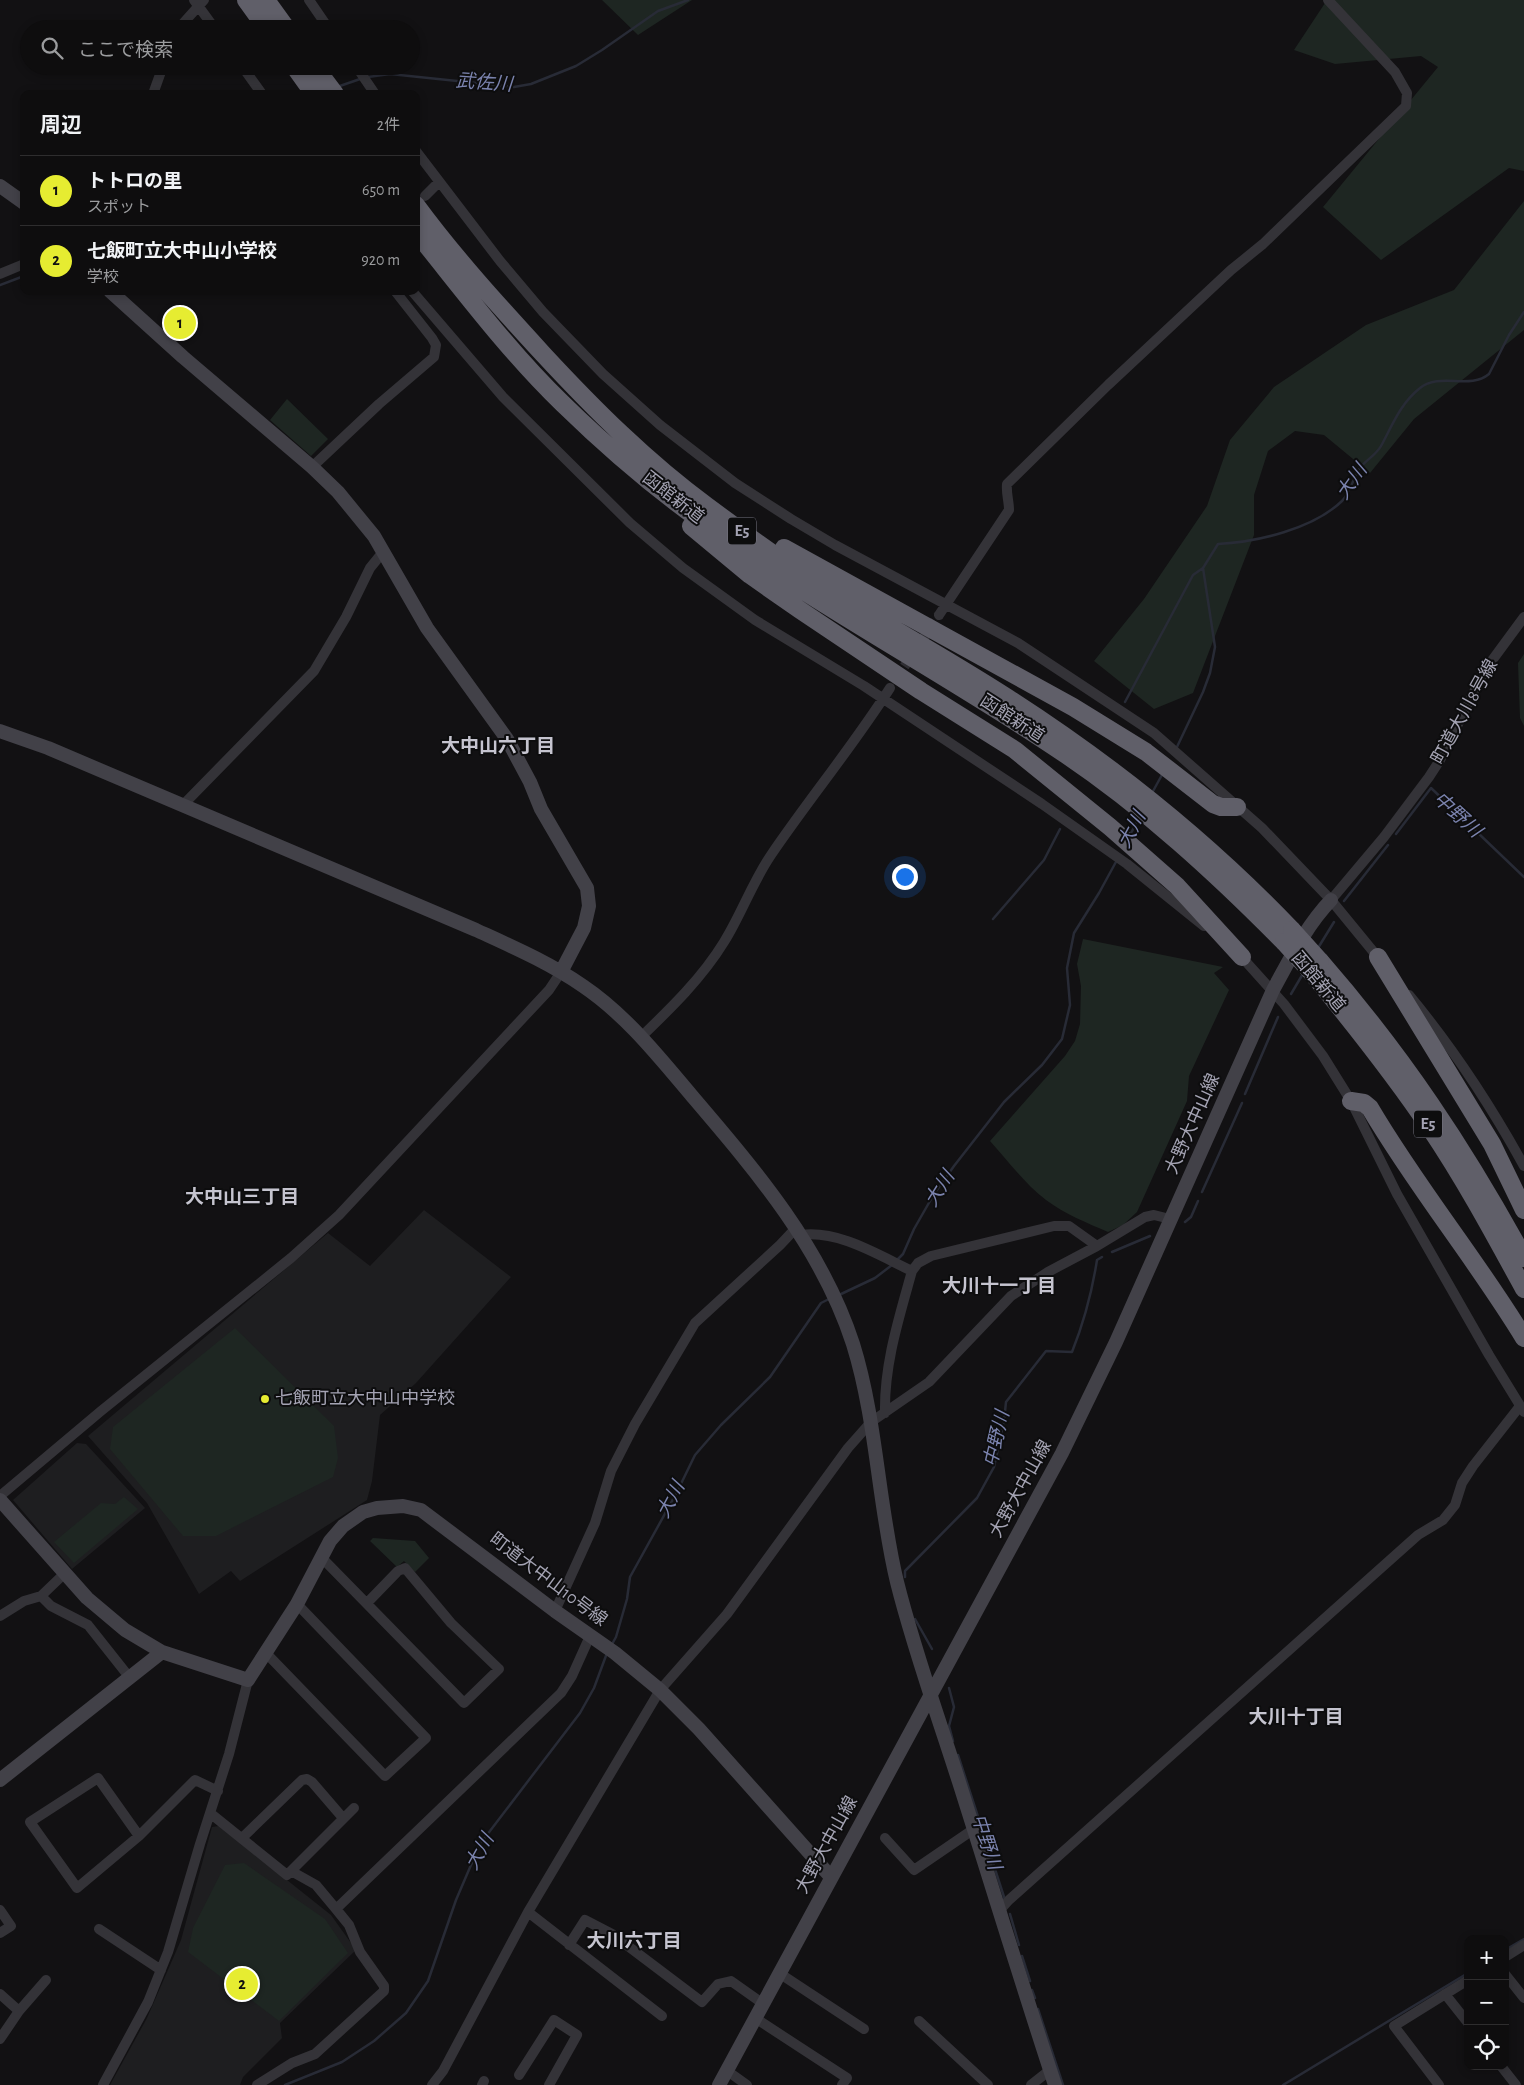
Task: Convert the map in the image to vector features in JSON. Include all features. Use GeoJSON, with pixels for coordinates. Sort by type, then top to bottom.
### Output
{"type":"FeatureCollection","features":[{"type":"Feature","properties":{"kind":"highway"},"geometry":{"type":"LineString","coordinates":[[246,0],[260,20]]}},
{"type":"Feature","properties":{"kind":"highway"},"geometry":{"type":"LineString","coordinates":[[266,0],[280,20]]}},
{"type":"Feature","properties":{"kind":"highway"},"geometry":{"type":"LineString","coordinates":[[313,79],[329,90]]}},
{"type":"Feature","properties":{"kind":"highway","name":"函館新道"},"geometry":{"type":"LineString","coordinates":[[421,200],[456,257],[526,336],[583,396],[659,469],[707,506],[800,572],[1007,697],[1152,811],[1198,859],[1288,936],[1316,967],[1367,1016],[1432,1104],[1464,1152],[1524,1258]]}},
{"type":"Feature","properties":{"kind":"highway","name":"函館新道"},"geometry":{"type":"LineString","coordinates":[[420,237],[488,320],[562,404],[612,449],[697,518],[792,583],[1007,715],[1066,755],[1126,790]]}},
{"type":"Feature","properties":{"kind":"highway"},"geometry":{"type":"LineString","coordinates":[[562,404],[609,453],[659,500],[750,575],[921,691],[1015,750],[1110,827],[1130,856],[1177,886],[1242,957]]}},
{"type":"Feature","properties":{"kind":"highway"},"geometry":{"type":"LineString","coordinates":[[659,469],[786,550],[1073,707],[1146,752],[1213,804],[1221,807],[1238,807]]}},
{"type":"Feature","properties":{"kind":"highway"},"geometry":{"type":"LineString","coordinates":[[1378,957],[1492,1144],[1524,1210]]}},
{"type":"Feature","properties":{"kind":"highway","name":"函館新道"},"geometry":{"type":"LineString","coordinates":[[1316,967],[1429,1127],[1472,1196],[1524,1289]]}},
{"type":"Feature","properties":{"kind":"highway"},"geometry":{"type":"LineString","coordinates":[[1350,1101],[1364,1103],[1370,1108],[1398,1155],[1499,1296],[1524,1338]]}},
{"type":"Feature","properties":{"kind":"street"},"geometry":{"type":"LineString","coordinates":[[308,0],[322,20]]}},
{"type":"Feature","properties":{"kind":"street"},"geometry":{"type":"LineString","coordinates":[[939,615],[1009,510],[1006,492],[1007,484],[1108,384],[1231,270],[1263,244],[1406,106],[1407,93],[1395,72],[1328,0]]}},
{"type":"Feature","properties":{"kind":"street"},"geometry":{"type":"LineString","coordinates":[[185,20],[199,2],[210,20]]}},
{"type":"Feature","properties":{"kind":"street"},"geometry":{"type":"LineString","coordinates":[[154,90],[160,75]]}},
{"type":"Feature","properties":{"kind":"street"},"geometry":{"type":"LineString","coordinates":[[248,75],[259,90]]}},
{"type":"Feature","properties":{"kind":"street"},"geometry":{"type":"LineString","coordinates":[[362,75],[373,90]]}},
{"type":"Feature","properties":{"kind":"street"},"geometry":{"type":"LineString","coordinates":[[420,156],[500,261],[543,312],[603,374],[660,425],[735,483],[791,519],[835,546],[1018,643],[1154,733],[1262,828],[1331,900],[1436,1028],[1459,1060],[1524,1166]]}},
{"type":"Feature","properties":{"kind":"street"},"geometry":{"type":"LineString","coordinates":[[421,200],[439,182]]}},
{"type":"Feature","properties":{"kind":"street"},"geometry":{"type":"LineString","coordinates":[[0,186],[20,200]]}},
{"type":"Feature","properties":{"kind":"street"},"geometry":{"type":"LineString","coordinates":[[0,274],[20,266]]}},
{"type":"Feature","properties":{"kind":"street"},"geometry":{"type":"LineString","coordinates":[[0,1496],[101,1410],[291,1258],[338,1216],[549,990],[561,972],[584,928],[589,906],[587,888],[541,809],[530,782],[507,739],[427,628],[374,536],[338,492],[312,467],[183,357],[114,295]]}},
{"type":"Feature","properties":{"kind":"street"},"geometry":{"type":"LineString","coordinates":[[312,467],[379,404],[434,357],[436,345],[432,338],[398,295]]}},
{"type":"Feature","properties":{"kind":"street"},"geometry":{"type":"LineString","coordinates":[[415,295],[503,397],[630,522],[683,568],[756,620],[883,699],[1101,845],[1130,856]]}},
{"type":"Feature","properties":{"kind":"street"},"geometry":{"type":"LineString","coordinates":[[182,806],[314,671],[346,617],[370,568],[383,552]]}},
{"type":"Feature","properties":{"kind":"street","name":"町道大川8号線"},"geometry":{"type":"LineString","coordinates":[[1331,900],[1384,836],[1429,777],[1440,760],[1486,670],[1524,618]]}},
{"type":"Feature","properties":{"kind":"street"},"geometry":{"type":"LineString","coordinates":[[641,1037],[693,984],[718,950],[769,858],[890,688]]}},
{"type":"Feature","properties":{"kind":"street"},"geometry":{"type":"LineString","coordinates":[[0,731],[48,748],[476,930],[529,954],[561,972],[585,987],[641,1037],[714,1122],[776,1200],[799,1232],[830,1286],[854,1346],[871,1422],[897,1583],[1055,2085]]}},
{"type":"Feature","properties":{"kind":"street","name":"大野大中山線"},"geometry":{"type":"LineString","coordinates":[[719,2085],[1062,1453],[1116,1342],[1273,990],[1296,947],[1321,910],[1331,900]]}},
{"type":"Feature","properties":{"kind":"street"},"geometry":{"type":"LineString","coordinates":[[1000,1910],[1418,1534],[1443,1520],[1455,1505],[1462,1483],[1473,1466],[1522,1409],[1402,1202],[1350,1101],[1300,1023],[1273,990],[1242,957]]}},
{"type":"Feature","properties":{"kind":"street"},"geometry":{"type":"LineString","coordinates":[[432,2085],[443,2071],[528,1912],[660,1690],[727,1614],[848,1448],[871,1422],[929,1382],[1011,1296],[1048,1272],[1097,1246],[1145,1217],[1154,1215],[1170,1219]]}},
{"type":"Feature","properties":{"kind":"street"},"geometry":{"type":"LineString","coordinates":[[886,1413],[886,1378],[890,1350],[912,1271],[918,1262],[931,1256],[1054,1226],[1069,1226],[1097,1246]]}},
{"type":"Feature","properties":{"kind":"street"},"geometry":{"type":"LineString","coordinates":[[555,1611],[595,1523],[611,1471],[635,1424],[695,1324],[780,1245],[799,1232],[832,1236],[891,1260],[912,1271]]}},
{"type":"Feature","properties":{"kind":"street"},"geometry":{"type":"LineString","coordinates":[[0,1500],[104,1614],[125,1630],[162,1652],[248,1680],[218,1791],[161,1970],[148,2002],[103,2085]]}},
{"type":"Feature","properties":{"kind":"street","name":"町道大中山10号線"},"geometry":{"type":"LineString","coordinates":[[248,1680],[297,1604],[330,1541],[343,1526],[363,1512],[389,1506],[413,1507],[444,1525],[555,1611],[615,1653],[660,1690],[699,1729],[831,1877]]}},
{"type":"Feature","properties":{"kind":"street"},"geometry":{"type":"LineString","coordinates":[[322,1558],[464,1702],[499,1669],[451,1623],[405,1568],[398,1570],[367,1603]]}},
{"type":"Feature","properties":{"kind":"street"},"geometry":{"type":"LineString","coordinates":[[0,1616],[24,1601],[40,1596],[65,1573]]}},
{"type":"Feature","properties":{"kind":"street"},"geometry":{"type":"LineString","coordinates":[[40,1596],[51,1606],[88,1625],[130,1678]]}},
{"type":"Feature","properties":{"kind":"street"},"geometry":{"type":"LineString","coordinates":[[265,1652],[385,1776],[426,1738],[297,1604]]}},
{"type":"Feature","properties":{"kind":"street"},"geometry":{"type":"LineString","coordinates":[[336,1909],[561,1693],[594,1638]]}},
{"type":"Feature","properties":{"kind":"street"},"geometry":{"type":"LineString","coordinates":[[0,1780],[162,1652]]}},
{"type":"Feature","properties":{"kind":"street"},"geometry":{"type":"LineString","coordinates":[[139,1836],[98,1778],[30,1822],[78,1888],[139,1836],[195,1780],[218,1791]]}},
{"type":"Feature","properties":{"kind":"street"},"geometry":{"type":"LineString","coordinates":[[242,1838],[302,1780],[307,1779],[312,1782],[343,1818]]}},
{"type":"Feature","properties":{"kind":"street"},"geometry":{"type":"LineString","coordinates":[[210,1813],[287,1875],[354,1808]]}},
{"type":"Feature","properties":{"kind":"street"},"geometry":{"type":"LineString","coordinates":[[885,1838],[914,1870],[974,1829]]}},
{"type":"Feature","properties":{"kind":"street"},"geometry":{"type":"LineString","coordinates":[[258,2085],[292,2063],[315,2054],[384,1991],[384,1986],[360,1952],[349,1926],[336,1909],[316,1886],[291,1871]]}},
{"type":"Feature","properties":{"kind":"street"},"geometry":{"type":"LineString","coordinates":[[0,1910],[11,1926],[0,1933]]}},
{"type":"Feature","properties":{"kind":"street"},"geometry":{"type":"LineString","coordinates":[[528,1912],[662,2016]]}},
{"type":"Feature","properties":{"kind":"street"},"geometry":{"type":"LineString","coordinates":[[569,1945],[585,1920],[612,1934],[702,2002],[718,1984],[731,1981],[762,2003]]}},
{"type":"Feature","properties":{"kind":"street"},"geometry":{"type":"LineString","coordinates":[[99,1929],[161,1970]]}},
{"type":"Feature","properties":{"kind":"street"},"geometry":{"type":"LineString","coordinates":[[1509,1954],[1524,1945]]}},
{"type":"Feature","properties":{"kind":"street"},"geometry":{"type":"LineString","coordinates":[[779,1972],[864,2030]]}},
{"type":"Feature","properties":{"kind":"street"},"geometry":{"type":"LineString","coordinates":[[1509,1979],[1524,1998]]}},
{"type":"Feature","properties":{"kind":"street"},"geometry":{"type":"LineString","coordinates":[[0,2039],[19,2011],[46,1980]]}},
{"type":"Feature","properties":{"kind":"street"},"geometry":{"type":"LineString","coordinates":[[1439,2085],[1394,2026],[1464,1982]]}},
{"type":"Feature","properties":{"kind":"street"},"geometry":{"type":"LineString","coordinates":[[0,1994],[19,2011]]}},
{"type":"Feature","properties":{"kind":"street"},"geometry":{"type":"LineString","coordinates":[[1445,1994],[1464,2018]]}},
{"type":"Feature","properties":{"kind":"street"},"geometry":{"type":"LineString","coordinates":[[755,2018],[847,2078],[842,2085]]}},
{"type":"Feature","properties":{"kind":"street"},"geometry":{"type":"LineString","coordinates":[[519,2075],[554,2020],[577,2035],[549,2085]]}},
{"type":"Feature","properties":{"kind":"street"},"geometry":{"type":"LineString","coordinates":[[919,2021],[988,2085]]}},
{"type":"Feature","properties":{"kind":"street"},"geometry":{"type":"LineString","coordinates":[[726,2070],[747,2085]]}},
{"type":"Feature","properties":{"kind":"street"},"geometry":{"type":"LineString","coordinates":[[1030,2085],[1050,2070]]}},
{"type":"Feature","properties":{"kind":"street"},"geometry":{"type":"LineString","coordinates":[[1504,2070],[1516,2085]]}},
{"type":"Feature","properties":{"kind":"shaded area"},"geometry":{"type":"Polygon","coordinates":[[[602,0],[692,0],[638,35],[602,0]]]}},
{"type":"Feature","properties":{"kind":"shaded area"},"geometry":{"type":"Polygon","coordinates":[[[1327,0],[1524,0],[1524,171],[1509,168],[1381,260],[1323,207],[1438,67],[1421,56],[1335,64],[1294,50],[1327,0]]]}},
{"type":"Feature","properties":{"kind":"shaded area"},"geometry":{"type":"Polygon","coordinates":[[[1524,201],[1524,330],[1414,419],[1370,473],[1324,435],[1295,431],[1268,451],[1254,495],[1254,535],[1193,693],[1154,709],[1094,661],[1144,599],[1207,506],[1230,440],[1274,387],[1366,325],[1454,290],[1524,201]]]}},
{"type":"Feature","properties":{"kind":"shaded area"},"geometry":{"type":"Polygon","coordinates":[[[287,399],[328,439],[311,456],[270,420],[287,399]]]}},
{"type":"Feature","properties":{"kind":"shaded area"},"geometry":{"type":"Polygon","coordinates":[[[1524,654],[1524,726],[1520,718],[1518,663],[1524,654]]]}},
{"type":"Feature","properties":{"kind":"shaded area"},"geometry":{"type":"Polygon","coordinates":[[[1083,939],[1223,967],[1214,973],[1229,990],[1189,1076],[1187,1101],[1137,1212],[1123,1225],[1108,1232],[1068,1214],[1038,1194],[990,1141],[1065,1056],[1075,1041],[1080,1024],[1081,986],[1077,964],[1083,939]]]}},
{"type":"Feature","properties":{"kind":"shaded area","name":"七飯町立大中山中学校"},"geometry":{"type":"Polygon","coordinates":[[[424,1210],[511,1277],[416,1383],[380,1415],[372,1481],[367,1500],[240,1581],[231,1571],[199,1594],[147,1503],[88,1436],[328,1233],[370,1266],[424,1210]]]}},
{"type":"Feature","properties":{"kind":"shaded area"},"geometry":{"type":"Polygon","coordinates":[[[235,1328],[334,1426],[338,1458],[333,1477],[216,1536],[183,1536],[110,1449],[113,1427],[235,1328]]]}},
{"type":"Feature","properties":{"kind":"shaded area"},"geometry":{"type":"Polygon","coordinates":[[[77,1443],[86,1444],[145,1508],[72,1569],[13,1500],[77,1443]]]}},
{"type":"Feature","properties":{"kind":"shaded area"},"geometry":{"type":"Polygon","coordinates":[[[124,1497],[138,1509],[74,1563],[54,1542],[101,1503],[115,1504],[124,1497]]]}},
{"type":"Feature","properties":{"kind":"shaded area"},"geometry":{"type":"Polygon","coordinates":[[[373,1538],[415,1541],[429,1558],[415,1572],[404,1561],[397,1567],[370,1541],[373,1538]]]}},
{"type":"Feature","properties":{"kind":"shaded area"},"geometry":{"type":"Polygon","coordinates":[[[219,1826],[331,1915],[356,1950],[280,2023],[282,2038],[243,2077],[240,2085],[110,2085],[147,2018],[181,1940],[212,1827],[219,1826]]]}},
{"type":"Feature","properties":{"kind":"shaded area"},"geometry":{"type":"Polygon","coordinates":[[[244,1863],[325,1919],[348,1953],[279,2021],[188,1952],[193,1928],[225,1865],[244,1863]]]}},
{"type":"Feature","properties":{"kind":"waterway","name":"武佐川"},"geometry":{"type":"LineString","coordinates":[[400,75],[514,87],[531,84],[576,66],[658,11],[688,0]]}},
{"type":"Feature","properties":{"kind":"waterway","name":"武佐川"},"geometry":{"type":"LineString","coordinates":[[368,77],[383,75]]}},
{"type":"Feature","properties":{"kind":"waterway","name":"武佐川"},"geometry":{"type":"LineString","coordinates":[[337,87],[360,79]]}},
{"type":"Feature","properties":{"kind":"waterway","name":"武佐川"},"geometry":{"type":"LineString","coordinates":[[0,285],[20,278]]}},
{"type":"Feature","properties":{"kind":"waterway","name":"大川"},"geometry":{"type":"LineString","coordinates":[[1176,749],[1210,673],[1215,647],[1203,568],[1218,544],[1267,537],[1284,532],[1330,511],[1345,498],[1360,468],[1379,449],[1398,415],[1413,394],[1428,383],[1437,381],[1473,381],[1489,374],[1509,335],[1524,312]]}},
{"type":"Feature","properties":{"kind":"waterway"},"geometry":{"type":"LineString","coordinates":[[1125,702],[1193,575],[1203,568]]}},
{"type":"Feature","properties":{"kind":"waterway","name":"大川"},"geometry":{"type":"LineString","coordinates":[[1152,793],[1163,773]]}},
{"type":"Feature","properties":{"kind":"waterway","name":"中野川"},"geometry":{"type":"LineString","coordinates":[[1396,834],[1431,788],[1524,877]]}},
{"type":"Feature","properties":{"kind":"waterway","name":"大川"},"geometry":{"type":"LineString","coordinates":[[1130,835],[1139,818]]}},
{"type":"Feature","properties":{"kind":"waterway"},"geometry":{"type":"LineString","coordinates":[[993,919],[1044,860],[1060,829]]}},
{"type":"Feature","properties":{"kind":"waterway","name":"中野川"},"geometry":{"type":"LineString","coordinates":[[1344,901],[1388,845]]}},
{"type":"Feature","properties":{"kind":"waterway","name":"大川"},"geometry":{"type":"LineString","coordinates":[[896,1261],[903,1254],[914,1229],[934,1194],[954,1166],[1004,1102],[1042,1065],[1062,1039],[1070,1005],[1067,968],[1074,933],[1117,860]]}},
{"type":"Feature","properties":{"kind":"waterway","name":"中野川"},"geometry":{"type":"LineString","coordinates":[[1318,948],[1334,922]]}},
{"type":"Feature","properties":{"kind":"waterway","name":"中野川"},"geometry":{"type":"LineString","coordinates":[[1291,994],[1304,972]]}},
{"type":"Feature","properties":{"kind":"waterway","name":"中野川"},"geometry":{"type":"LineString","coordinates":[[1245,1094],[1278,1017]]}},
{"type":"Feature","properties":{"kind":"waterway","name":"中野川"},"geometry":{"type":"LineString","coordinates":[[1202,1192],[1242,1103]]}},
{"type":"Feature","properties":{"kind":"waterway","name":"中野川"},"geometry":{"type":"LineString","coordinates":[[1185,1222],[1191,1217],[1198,1201]]}},
{"type":"Feature","properties":{"kind":"waterway","name":"中野川"},"geometry":{"type":"LineString","coordinates":[[1112,1252],[1150,1236]]}},
{"type":"Feature","properties":{"kind":"waterway","name":"中野川"},"geometry":{"type":"LineString","coordinates":[[905,1577],[905,1571],[977,1498],[994,1467],[1006,1402],[1046,1351],[1072,1352],[1087,1307],[1097,1260],[1102,1257]]}},
{"type":"Feature","properties":{"kind":"waterway","name":"大川"},"geometry":{"type":"LineString","coordinates":[[839,1295],[875,1278],[892,1265]]}},
{"type":"Feature","properties":{"kind":"waterway","name":"大川"},"geometry":{"type":"LineString","coordinates":[[611,1646],[616,1637],[627,1599],[630,1577],[677,1492],[695,1455],[721,1425],[770,1377],[821,1303],[829,1299]]}},
{"type":"Feature","properties":{"kind":"waterway","name":"中野川"},"geometry":{"type":"LineString","coordinates":[[915,1619],[932,1649]]}},
{"type":"Feature","properties":{"kind":"waterway","name":"大川"},"geometry":{"type":"LineString","coordinates":[[285,2085],[342,2062],[374,2041],[406,2013],[428,1981],[456,1900],[480,1844],[580,1713],[594,1688],[607,1653]]}},
{"type":"Feature","properties":{"kind":"waterway","name":"中野川"},"geometry":{"type":"LineString","coordinates":[[949,1688],[954,1707],[949,1726],[953,1741]]}},
{"type":"Feature","properties":{"kind":"waterway","name":"中野川"},"geometry":{"type":"LineString","coordinates":[[958,1755],[1005,1900]]}},
{"type":"Feature","properties":{"kind":"waterway","name":"中野川"},"geometry":{"type":"LineString","coordinates":[[1010,1914],[1019,1945]]}},
{"type":"Feature","properties":{"kind":"waterway"},"geometry":{"type":"LineString","coordinates":[[1509,1948],[1524,1939]]}},
{"type":"Feature","properties":{"kind":"waterway","name":"中野川"},"geometry":{"type":"LineString","coordinates":[[1022,1956],[1030,1981]]}},
{"type":"Feature","properties":{"kind":"waterway"},"geometry":{"type":"LineString","coordinates":[[1283,2085],[1464,1975]]}},
{"type":"Feature","properties":{"kind":"waterway","name":"中野川"},"geometry":{"type":"LineString","coordinates":[[1032,1990],[1035,1998]]}},
{"type":"Feature","properties":{"kind":"waterway","name":"中野川"},"geometry":{"type":"LineString","coordinates":[[1038,2009],[1063,2085]]}},
{"type":"Feature","properties":{"kind":"tunnel"},"geometry":{"type":"LineString","coordinates":[[896,679],[939,615]]}},
{"type":"Feature","properties":{"kind":"place","name":"トトロの里"},"geometry":{"type":"Point","coordinates":[180,323]}},
{"type":"Feature","properties":{"kind":"place","name":"七飯町立大中山中学校"},"geometry":{"type":"Point","coordinates":[265,1399]}},
{"type":"Feature","properties":{"kind":"place","name":"七飯町立大中山小学校"},"geometry":{"type":"Point","coordinates":[242,1984]}},
{"type":"Feature","properties":{"kind":"district","name":"大中山六丁目"},"geometry":{"type":"Point","coordinates":[498,746]}},
{"type":"Feature","properties":{"kind":"district","name":"大中山三丁目"},"geometry":{"type":"Point","coordinates":[242,1197]}},
{"type":"Feature","properties":{"kind":"district","name":"大川十一丁目"},"geometry":{"type":"Point","coordinates":[999,1286]}},
{"type":"Feature","properties":{"kind":"district","name":"大川十丁目"},"geometry":{"type":"Point","coordinates":[1296,1717]}},
{"type":"Feature","properties":{"kind":"district","name":"大川六丁目"},"geometry":{"type":"Point","coordinates":[634,1941]}}]}
